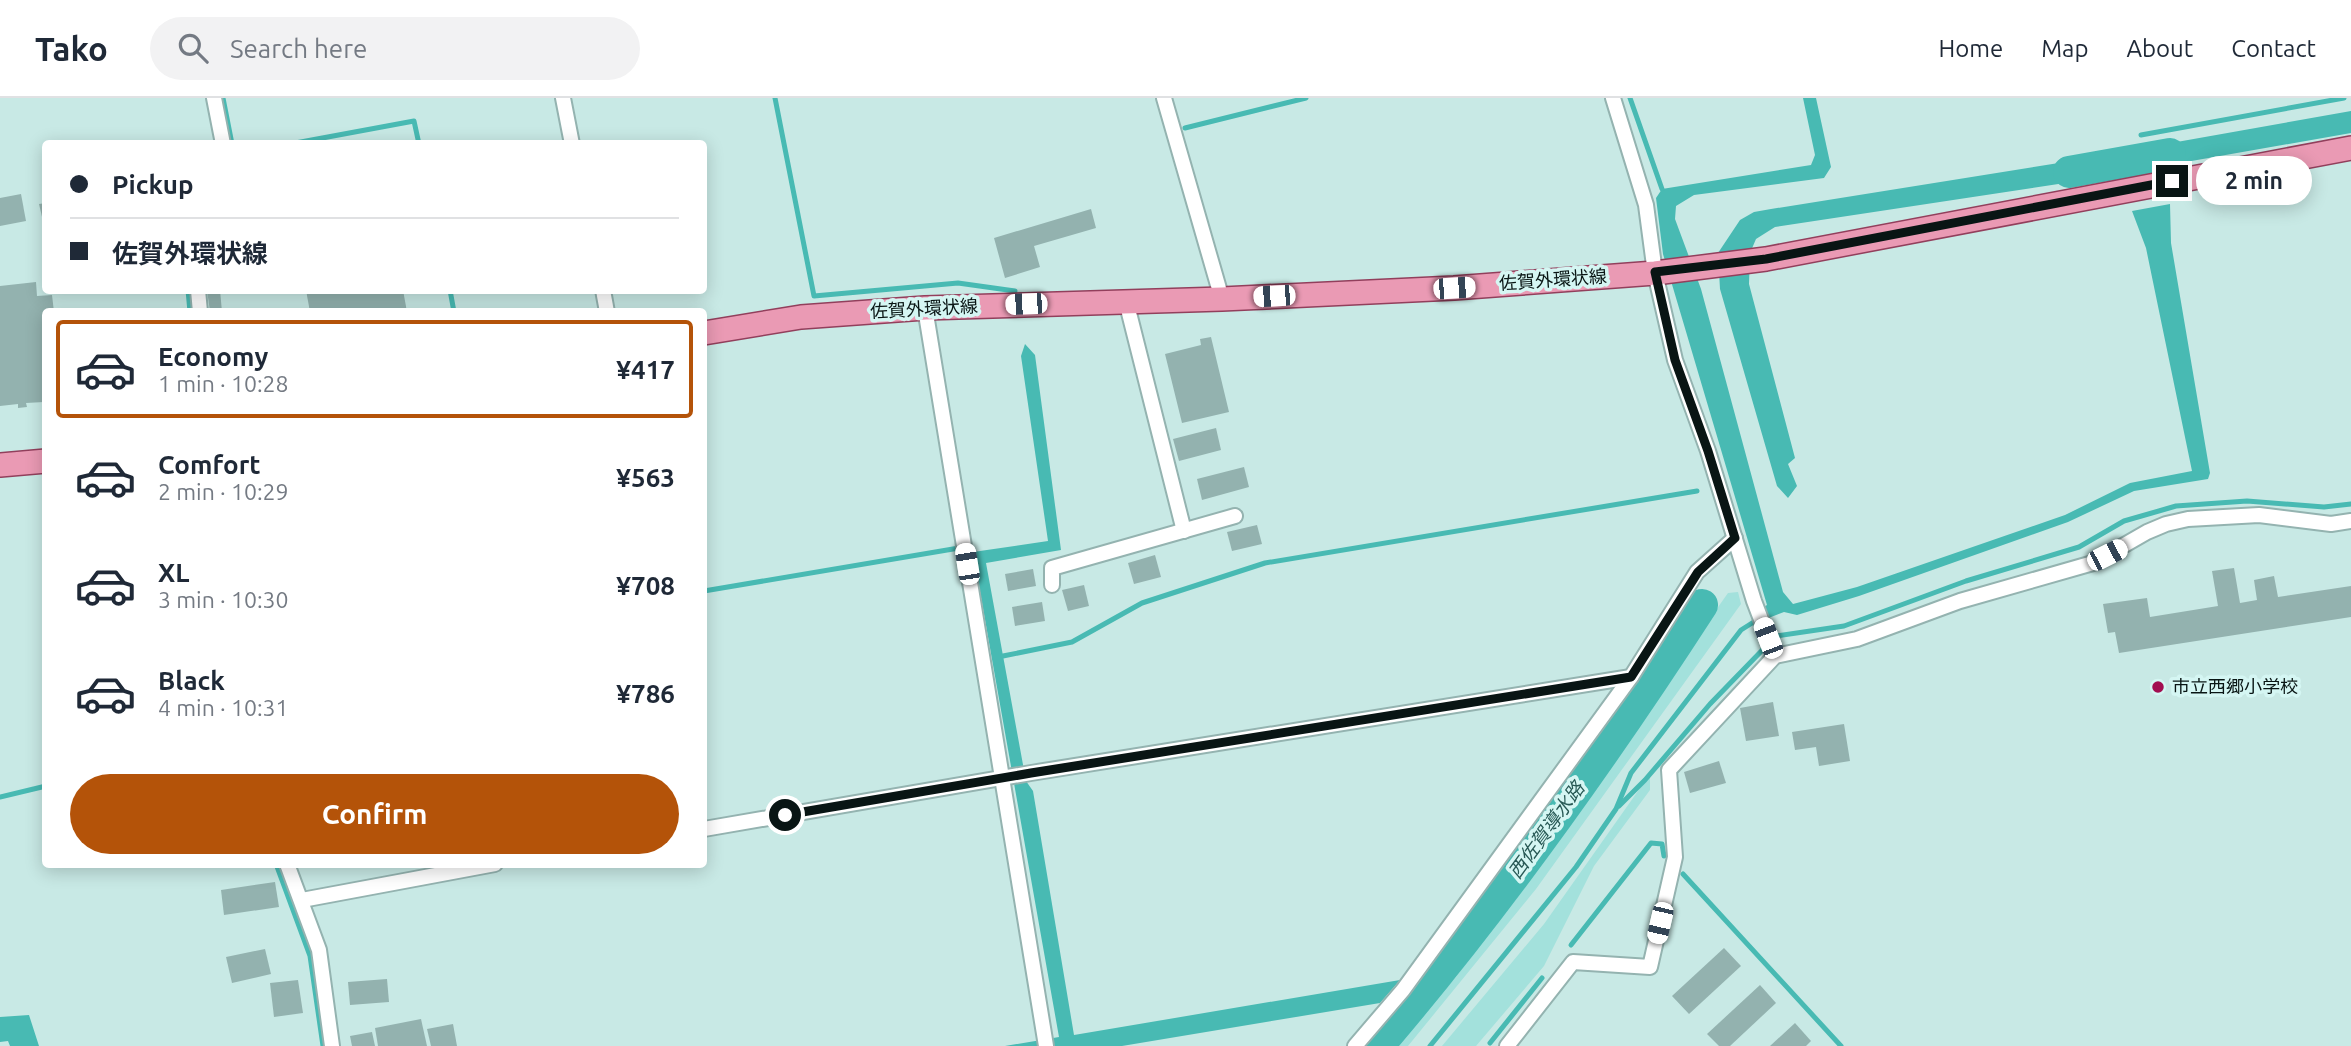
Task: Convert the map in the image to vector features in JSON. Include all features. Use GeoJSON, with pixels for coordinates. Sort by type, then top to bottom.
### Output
{"type":"FeatureCollection","features":[{"type":"Feature","properties":{"kind":"main road","name":"佐賀外環状線"},"geometry":{"type":"LineString","coordinates":[[707,333],[801,317],[925,308],[1223,299],[1454,288],[1655,272],[1766,259],[2351,148]]}},
{"type":"Feature","properties":{"kind":"main road"},"geometry":{"type":"LineString","coordinates":[[0,465],[42,461]]}},
{"type":"Feature","properties":{"kind":"street"},"geometry":{"type":"LineString","coordinates":[[214,98],[222,140]]}},
{"type":"Feature","properties":{"kind":"street"},"geometry":{"type":"LineString","coordinates":[[563,98],[571,140]]}},
{"type":"Feature","properties":{"kind":"street"},"geometry":{"type":"LineString","coordinates":[[1164,98],[1223,299]]}},
{"type":"Feature","properties":{"kind":"street"},"geometry":{"type":"LineString","coordinates":[[1613,98],[1646,205],[1655,272],[1675,360],[1708,451],[1754,601],[1775,656]]}},
{"type":"Feature","properties":{"kind":"street"},"geometry":{"type":"LineString","coordinates":[[1126,301],[1184,531]]}},
{"type":"Feature","properties":{"kind":"street"},"geometry":{"type":"LineString","coordinates":[[925,308],[1045,1041]]}},
{"type":"Feature","properties":{"kind":"street"},"geometry":{"type":"LineString","coordinates":[[1507,1046],[1573,962],[1650,967],[1675,857],[1669,770],[1775,656],[1857,639],[1960,601],[2093,563],[2157,528],[2188,519],[2259,514],[2331,524],[2351,521]]}},
{"type":"Feature","properties":{"kind":"street"},"geometry":{"type":"LineString","coordinates":[[1052,585],[1052,568],[1235,516]]}},
{"type":"Feature","properties":{"kind":"street"},"geometry":{"type":"LineString","coordinates":[[1355,1046],[1403,990],[1631,677],[1698,572],[1735,538]]}},
{"type":"Feature","properties":{"kind":"street"},"geometry":{"type":"LineString","coordinates":[[707,828],[1031,773],[1631,677]]}},
{"type":"Feature","properties":{"kind":"street"},"geometry":{"type":"LineString","coordinates":[[289,868],[319,950],[332,1046]]}},
{"type":"Feature","properties":{"kind":"street"},"geometry":{"type":"LineString","coordinates":[[302,900],[474,868]]}},
{"type":"Feature","properties":{"kind":"shaded area"},"geometry":{"type":"Polygon","coordinates":[[[1803,98],[1816,98],[1831,167],[1824,178],[1694,195],[1676,206],[1675,219],[1701,289],[1783,592],[1793,604],[1857,587],[2065,515],[2130,483],[2192,471],[2146,248],[2132,211],[2170,204],[2171,243],[2210,473],[2208,479],[2134,491],[2068,522],[1859,596],[1797,615],[1784,612],[1766,619],[1762,608],[1767,605],[1663,254],[1656,198],[1662,189],[1811,165],[1815,155],[1803,98]]]}},
{"type":"Feature","properties":{"kind":"shaded area"},"geometry":{"type":"Polygon","coordinates":[[[2351,111],[2351,133],[2129,172],[2126,151],[2351,111]]]}},
{"type":"Feature","properties":{"kind":"shaded area"},"geometry":{"type":"Polygon","coordinates":[[[2109,155],[2111,176],[1775,227],[1756,239],[1750,253],[1749,284],[1795,458],[1788,464],[1797,486],[1788,498],[1777,486],[1720,289],[1718,253],[1740,220],[1754,212],[1771,209],[2109,155]]]}},
{"type":"Feature","properties":{"kind":"shaded area"},"geometry":{"type":"Polygon","coordinates":[[[1025,344],[1035,355],[1061,550],[986,563],[1026,781],[1033,791],[1074,1035],[1400,980],[1380,1003],[1122,1046],[1005,1046],[1059,1037],[973,552],[1048,541],[1021,356],[1025,344]]]}},
{"type":"Feature","properties":{"kind":"shaded area"},"geometry":{"type":"Polygon","coordinates":[[[1738,592],[1741,604],[1536,889],[1408,1046],[1395,1046],[1456,977],[1728,593],[1738,592]]]}},
{"type":"Feature","properties":{"kind":"shaded area"},"geometry":{"type":"Polygon","coordinates":[[[1650,774],[1650,790],[1594,866],[1544,966],[1476,1046],[1442,1046],[1544,924],[1650,774]]]}},
{"type":"Feature","properties":{"kind":"shaded area"},"geometry":{"type":"Polygon","coordinates":[[[29,1015],[39,1046],[10,1046],[8,1041],[0,1042],[0,1017],[29,1015]]]}},
{"type":"Feature","properties":{"kind":"building"},"geometry":{"type":"Polygon","coordinates":[[[21,194],[26,221],[0,226],[0,198],[21,194]]]}},
{"type":"Feature","properties":{"kind":"building"},"geometry":{"type":"Polygon","coordinates":[[[1091,209],[1096,228],[1034,246],[1040,267],[1005,278],[994,238],[1091,209]]]}},
{"type":"Feature","properties":{"kind":"building"},"geometry":{"type":"Polygon","coordinates":[[[36,282],[37,296],[52,295],[54,308],[42,308],[42,402],[26,403],[27,407],[18,408],[18,404],[0,406],[0,286],[36,282]]]}},
{"type":"Feature","properties":{"kind":"building"},"geometry":{"type":"Polygon","coordinates":[[[208,294],[220,294],[222,308],[209,308],[208,294]]]}},
{"type":"Feature","properties":{"kind":"building"},"geometry":{"type":"Polygon","coordinates":[[[307,294],[404,294],[406,308],[309,308],[307,294]]]}},
{"type":"Feature","properties":{"kind":"building"},"geometry":{"type":"Polygon","coordinates":[[[1211,337],[1229,412],[1182,423],[1165,354],[1201,345],[1200,339],[1211,337]]]}},
{"type":"Feature","properties":{"kind":"building"},"geometry":{"type":"Polygon","coordinates":[[[1216,428],[1221,450],[1179,461],[1173,439],[1216,428]]]}},
{"type":"Feature","properties":{"kind":"building"},"geometry":{"type":"Polygon","coordinates":[[[1244,467],[1249,487],[1202,500],[1197,479],[1244,467]]]}},
{"type":"Feature","properties":{"kind":"building"},"geometry":{"type":"Polygon","coordinates":[[[1257,525],[1262,544],[1232,551],[1227,532],[1257,525]]]}},
{"type":"Feature","properties":{"kind":"building"},"geometry":{"type":"Polygon","coordinates":[[[1155,555],[1161,577],[1134,584],[1128,563],[1155,555]]]}},
{"type":"Feature","properties":{"kind":"building"},"geometry":{"type":"Polygon","coordinates":[[[2234,568],[2240,603],[2257,600],[2254,580],[2274,576],[2278,597],[2351,586],[2351,617],[2119,653],[2115,632],[2108,633],[2103,604],[2147,598],[2150,617],[2218,606],[2212,571],[2234,568]]]}},
{"type":"Feature","properties":{"kind":"building"},"geometry":{"type":"Polygon","coordinates":[[[1033,569],[1036,586],[1008,591],[1005,574],[1033,569]]]}},
{"type":"Feature","properties":{"kind":"building"},"geometry":{"type":"Polygon","coordinates":[[[1084,585],[1089,606],[1068,611],[1062,590],[1084,585]]]}},
{"type":"Feature","properties":{"kind":"building"},"geometry":{"type":"Polygon","coordinates":[[[1042,602],[1045,621],[1015,626],[1012,607],[1042,602]]]}},
{"type":"Feature","properties":{"kind":"building"},"geometry":{"type":"Polygon","coordinates":[[[1773,702],[1779,736],[1746,741],[1740,708],[1773,702]]]}},
{"type":"Feature","properties":{"kind":"building"},"geometry":{"type":"Polygon","coordinates":[[[1844,724],[1850,761],[1819,766],[1816,747],[1795,750],[1792,732],[1844,724]]]}},
{"type":"Feature","properties":{"kind":"building"},"geometry":{"type":"Polygon","coordinates":[[[1719,761],[1726,783],[1690,793],[1684,772],[1719,761]]]}},
{"type":"Feature","properties":{"kind":"building"},"geometry":{"type":"Polygon","coordinates":[[[275,882],[279,907],[224,915],[221,890],[275,882]]]}},
{"type":"Feature","properties":{"kind":"building"},"geometry":{"type":"Polygon","coordinates":[[[1724,948],[1741,966],[1689,1014],[1672,996],[1724,948]]]}},
{"type":"Feature","properties":{"kind":"building"},"geometry":{"type":"Polygon","coordinates":[[[265,949],[271,974],[232,983],[226,957],[265,949]]]}},
{"type":"Feature","properties":{"kind":"building"},"geometry":{"type":"Polygon","coordinates":[[[387,979],[389,1002],[350,1005],[348,982],[387,979]]]}},
{"type":"Feature","properties":{"kind":"building"},"geometry":{"type":"Polygon","coordinates":[[[298,980],[303,1013],[274,1017],[270,983],[298,980]]]}},
{"type":"Feature","properties":{"kind":"building"},"geometry":{"type":"Polygon","coordinates":[[[1760,985],[1776,1003],[1730,1046],[1719,1046],[1707,1034],[1760,985]]]}},
{"type":"Feature","properties":{"kind":"building"},"geometry":{"type":"Polygon","coordinates":[[[421,1019],[427,1046],[378,1046],[375,1028],[421,1019]]]}},
{"type":"Feature","properties":{"kind":"building"},"geometry":{"type":"Polygon","coordinates":[[[1795,1023],[1811,1041],[1806,1046],[1770,1046],[1795,1023]]]}},
{"type":"Feature","properties":{"kind":"building"},"geometry":{"type":"Polygon","coordinates":[[[453,1024],[457,1046],[431,1046],[427,1029],[453,1024]]]}},
{"type":"Feature","properties":{"kind":"building"},"geometry":{"type":"Polygon","coordinates":[[[372,1032],[375,1046],[352,1046],[350,1036],[372,1032]]]}},
{"type":"Feature","properties":{"kind":"waterway"},"geometry":{"type":"LineString","coordinates":[[223,98],[231,140]]}},
{"type":"Feature","properties":{"kind":"waterway"},"geometry":{"type":"LineString","coordinates":[[775,98],[814,296],[958,283],[1015,291]]}},
{"type":"Feature","properties":{"kind":"waterway"},"geometry":{"type":"LineString","coordinates":[[1185,128],[1306,98]]}},
{"type":"Feature","properties":{"kind":"waterway"},"geometry":{"type":"LineString","coordinates":[[1630,98],[1662,189]]}},
{"type":"Feature","properties":{"kind":"waterway"},"geometry":{"type":"LineString","coordinates":[[2141,135],[2344,98]]}},
{"type":"Feature","properties":{"kind":"waterway"},"geometry":{"type":"LineString","coordinates":[[312,140],[414,121],[418,140]]}},
{"type":"Feature","properties":{"kind":"waterway"},"geometry":{"type":"LineString","coordinates":[[2069,172],[2170,154]]}},
{"type":"Feature","properties":{"kind":"waterway"},"geometry":{"type":"LineString","coordinates":[[188,294],[190,308]]}},
{"type":"Feature","properties":{"kind":"waterway"},"geometry":{"type":"LineString","coordinates":[[451,294],[453,308]]}},
{"type":"Feature","properties":{"kind":"waterway"},"geometry":{"type":"LineString","coordinates":[[1003,656],[1072,642],[1142,603],[1265,563],[1697,491]]}},
{"type":"Feature","properties":{"kind":"waterway"},"geometry":{"type":"LineString","coordinates":[[1619,806],[1710,704],[1776,636],[1844,626],[1966,581],[2079,547],[2124,521],[2176,506],[2247,501],[2324,507],[2351,504]]}},
{"type":"Feature","properties":{"kind":"waterway"},"geometry":{"type":"LineString","coordinates":[[707,590],[959,548]]}},
{"type":"Feature","properties":{"kind":"waterway","name":"西佐賀導水路"},"geometry":{"type":"LineString","coordinates":[[1378,1046],[1465,940],[1548,831],[1702,605]]}},
{"type":"Feature","properties":{"kind":"waterway"},"geometry":{"type":"LineString","coordinates":[[1430,1046],[1576,867],[1616,809],[1631,773],[1741,630],[1760,618]]}},
{"type":"Feature","properties":{"kind":"waterway"},"geometry":{"type":"LineString","coordinates":[[0,797],[42,787]]}},
{"type":"Feature","properties":{"kind":"waterway"},"geometry":{"type":"LineString","coordinates":[[1571,945],[1651,843],[1662,844],[1664,856]]}},
{"type":"Feature","properties":{"kind":"waterway"},"geometry":{"type":"LineString","coordinates":[[277,868],[310,956],[323,1046]]}},
{"type":"Feature","properties":{"kind":"waterway"},"geometry":{"type":"LineString","coordinates":[[1683,874],[1841,1046]]}},
{"type":"Feature","properties":{"kind":"waterway"},"geometry":{"type":"LineString","coordinates":[[1490,1043],[1542,978]]}},
{"type":"Feature","properties":{"kind":"place","name":"市立西郷小学校"},"geometry":{"type":"Point","coordinates":[2158,687]}},
{"type":"Feature","properties":{"kind":"route"},"geometry":{"type":"LineString","coordinates":[[785,815],[1631,677],[1698,572],[1735,538],[1708,451],[1675,360],[1655,272],[1766,259],[2172,181]]}}]}
